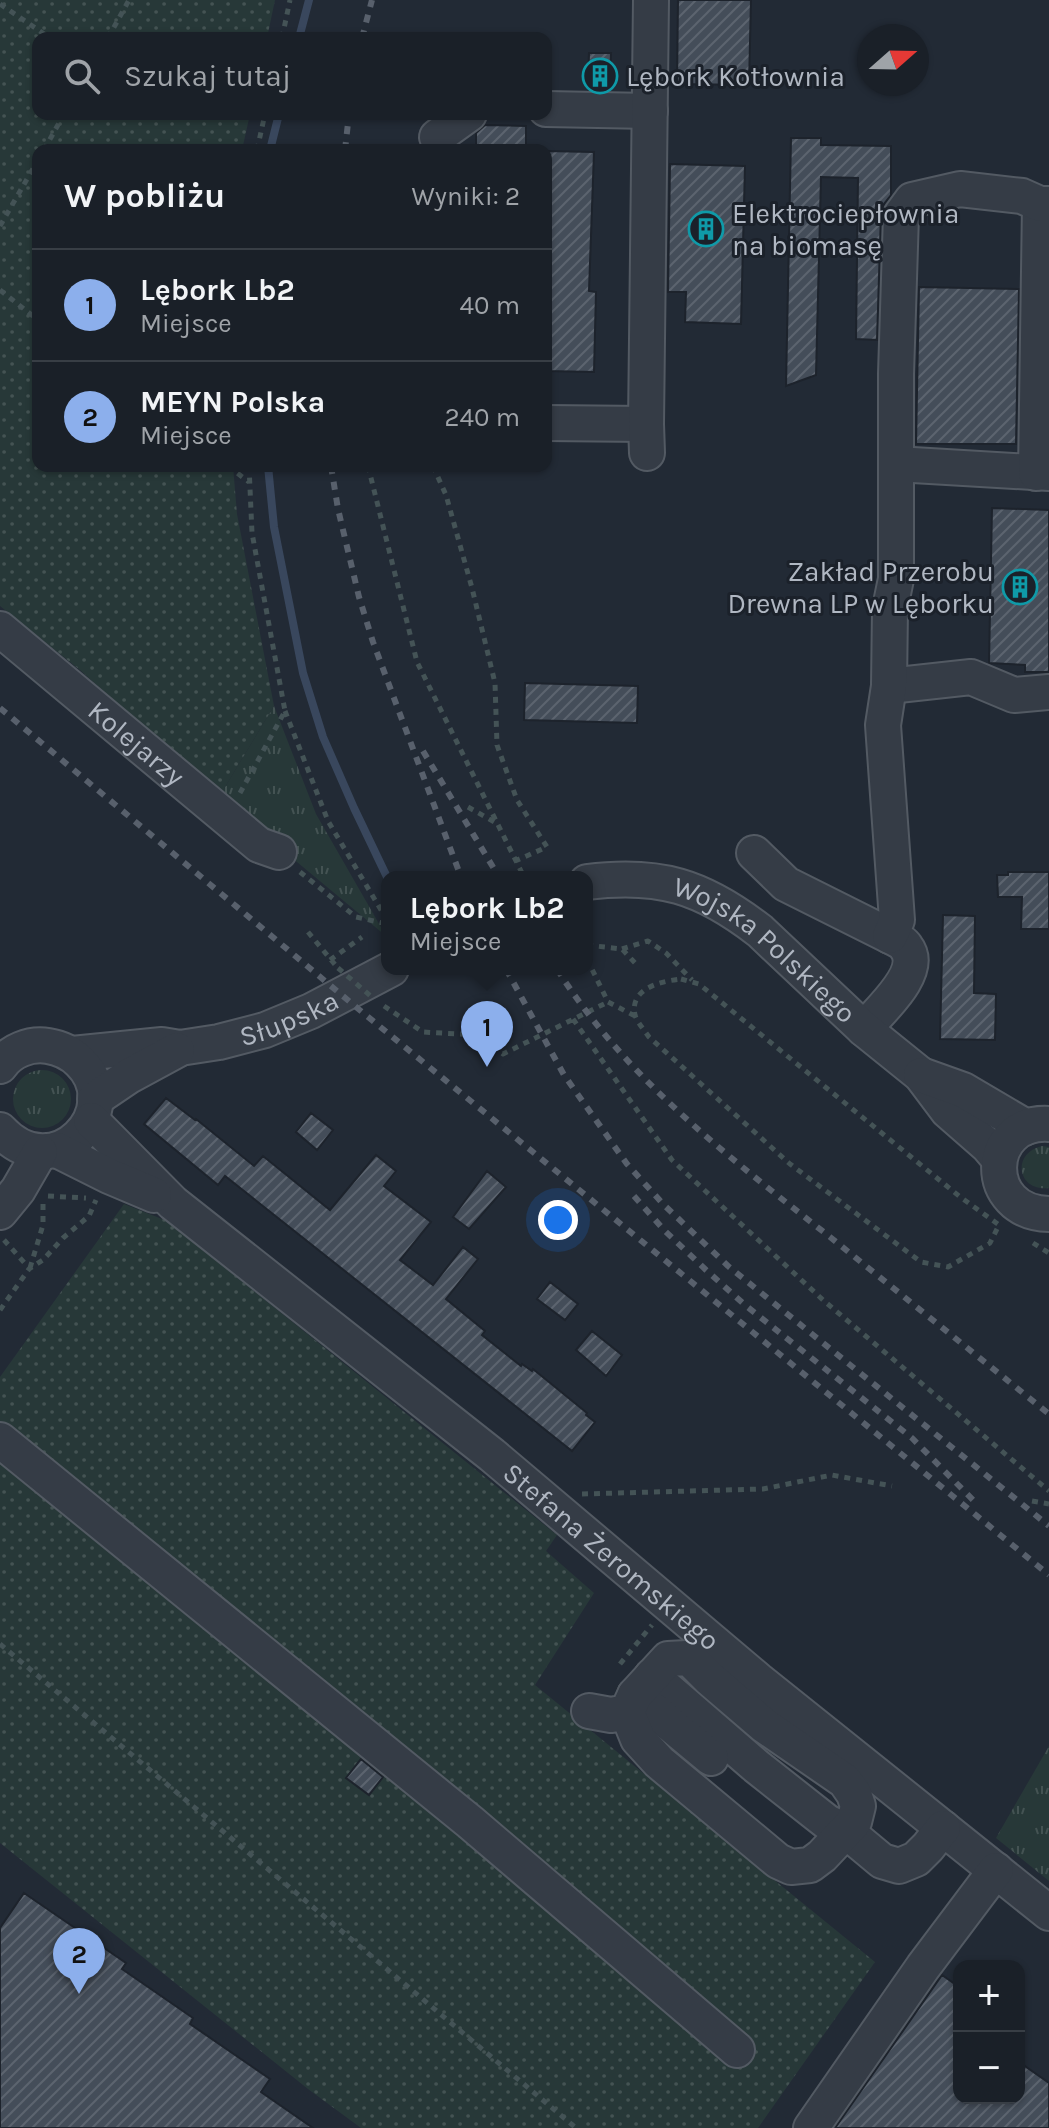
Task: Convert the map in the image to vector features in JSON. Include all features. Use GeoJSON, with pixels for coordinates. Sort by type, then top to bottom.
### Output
{"type":"FeatureCollection","features":[{"type":"Feature","properties":{"kind":"street"},"geometry":{"type":"LineString","coordinates":[[552,424],[646,439],[651,0]]}},
{"type":"Feature","properties":{"kind":"street"},"geometry":{"type":"LineString","coordinates":[[552,109],[650,111]]}},
{"type":"Feature","properties":{"kind":"street"},"geometry":{"type":"LineString","coordinates":[[437,137],[461,120]]}},
{"type":"Feature","properties":{"kind":"street"},"geometry":{"type":"LineString","coordinates":[[890,936],[897,920],[883,725],[889,686],[890,608],[896,579],[896,464],[896,374],[901,215],[912,200],[960,189],[1022,196],[1045,204],[1043,473],[896,464]]}},
{"type":"Feature","properties":{"kind":"street","name":"Kolejarzy"},"geometry":{"type":"LineString","coordinates":[[0,629],[225,818],[259,845],[279,852]]}},
{"type":"Feature","properties":{"kind":"street"},"geometry":{"type":"LineString","coordinates":[[889,686],[971,677],[1014,695],[1049,692]]}},
{"type":"Feature","properties":{"kind":"street"},"geometry":{"type":"LineString","coordinates":[[754,853],[786,884],[890,936],[908,949],[911,964],[906,980],[864,1029]]}},
{"type":"Feature","properties":{"kind":"street","name":"Wojska Polskiego"},"geometry":{"type":"LineString","coordinates":[[593,881],[615,878],[671,883],[706,896],[736,913],[760,931],[864,1029],[921,1075],[948,1111],[999,1159]]}},
{"type":"Feature","properties":{"kind":"street","name":"Słupska"},"geometry":{"type":"LineString","coordinates":[[1,1063],[29,1046],[44,1045],[72,1054],[162,1045],[180,1048],[219,1042],[265,1030],[311,1011],[381,974]]}},
{"type":"Feature","properties":{"kind":"street","name":"Słupska"},"geometry":{"type":"LineString","coordinates":[[21,1148],[71,1143],[84,1132],[93,1110],[129,1076],[180,1048]]}},
{"type":"Feature","properties":{"kind":"street"},"geometry":{"type":"LineString","coordinates":[[72,1054],[85,1066],[93,1082],[93,1110]]}},
{"type":"Feature","properties":{"kind":"street","name":"Wojska Polskiego"},"geometry":{"type":"LineString","coordinates":[[921,1075],[963,1090],[1037,1126]]}},
{"type":"Feature","properties":{"kind":"street","name":"Stefana Żeromskiego"},"geometry":{"type":"LineString","coordinates":[[93,1110],[173,1203],[492,1455],[758,1680],[1049,1913]]}},
{"type":"Feature","properties":{"kind":"street"},"geometry":{"type":"LineString","coordinates":[[1032,1215],[1009,1197],[1002,1186],[999,1159],[1015,1134],[1037,1126]]}},
{"type":"Feature","properties":{"kind":"street"},"geometry":{"type":"LineString","coordinates":[[0,1212],[18,1190],[21,1148]]}},
{"type":"Feature","properties":{"kind":"street","name":"Stefana Żeromskiego"},"geometry":{"type":"LineString","coordinates":[[21,1148],[109,1176],[173,1203]]}},
{"type":"Feature","properties":{"kind":"street"},"geometry":{"type":"LineString","coordinates":[[0,1440],[470,1822],[737,2050]]}},
{"type":"Feature","properties":{"kind":"street"},"geometry":{"type":"LineString","coordinates":[[589,1711],[611,1715],[632,1689],[668,1659],[687,1658],[765,1726],[845,1781],[858,1806],[854,1822],[810,1865],[791,1867],[778,1861],[659,1762],[638,1739],[632,1689]]}},
{"type":"Feature","properties":{"kind":"street"},"geometry":{"type":"LineString","coordinates":[[837,1840],[899,1866],[916,1859],[943,1828]]}},
{"type":"Feature","properties":{"kind":"street"},"geometry":{"type":"LineString","coordinates":[[811,2128],[923,1967],[996,1870]]}},
{"type":"Feature","properties":{"kind":"path"},"geometry":{"type":"LineString","coordinates":[[111,32],[129,0]]}},
{"type":"Feature","properties":{"kind":"path"},"geometry":{"type":"LineString","coordinates":[[283,32],[290,0]]}},
{"type":"Feature","properties":{"kind":"path"},"geometry":{"type":"LineString","coordinates":[[0,4],[41,32]]}},
{"type":"Feature","properties":{"kind":"path"},"geometry":{"type":"LineString","coordinates":[[47,144],[61,120]]}},
{"type":"Feature","properties":{"kind":"path"},"geometry":{"type":"LineString","coordinates":[[258,144],[264,120]]}},
{"type":"Feature","properties":{"kind":"path"},"geometry":{"type":"LineString","coordinates":[[0,226],[32,170]]}},
{"type":"Feature","properties":{"kind":"path"},"geometry":{"type":"LineString","coordinates":[[0,290],[32,315]]}},
{"type":"Feature","properties":{"kind":"path"},"geometry":{"type":"LineString","coordinates":[[236,472],[250,482]]}},
{"type":"Feature","properties":{"kind":"path"},"geometry":{"type":"LineString","coordinates":[[249,472],[252,533],[285,711],[328,821],[381,912]]}},
{"type":"Feature","properties":{"kind":"path"},"geometry":{"type":"LineString","coordinates":[[370,472],[417,662],[521,871]]}},
{"type":"Feature","properties":{"kind":"path"},"geometry":{"type":"LineString","coordinates":[[436,472],[450,508],[495,683],[497,745],[517,800],[547,847],[515,861]]}},
{"type":"Feature","properties":{"kind":"path"},"geometry":{"type":"LineString","coordinates":[[225,818],[285,711]]}},
{"type":"Feature","properties":{"kind":"path"},"geometry":{"type":"LineString","coordinates":[[468,807],[497,823]]}},
{"type":"Feature","properties":{"kind":"path"},"geometry":{"type":"LineString","coordinates":[[279,852],[356,917],[381,921]]}},
{"type":"Feature","properties":{"kind":"path"},"geometry":{"type":"LineString","coordinates":[[308,932],[338,968],[373,998],[423,1032],[477,1035],[503,1054],[608,1002]]}},
{"type":"Feature","properties":{"kind":"path"},"geometry":{"type":"LineString","coordinates":[[330,960],[362,937]]}},
{"type":"Feature","properties":{"kind":"path"},"geometry":{"type":"LineString","coordinates":[[593,946],[622,949],[648,941],[666,953],[694,982]]}},
{"type":"Feature","properties":{"kind":"path"},"geometry":{"type":"LineString","coordinates":[[622,949],[636,964]]}},
{"type":"Feature","properties":{"kind":"path"},"geometry":{"type":"LineString","coordinates":[[593,971],[608,1002],[635,1016],[649,1037],[790,1164],[921,1262],[948,1267],[1032,1215]]}},
{"type":"Feature","properties":{"kind":"path"},"geometry":{"type":"LineString","coordinates":[[635,1016],[635,1002],[645,989],[664,981],[681,979],[699,984],[959,1196],[1032,1215]]}},
{"type":"Feature","properties":{"kind":"path"},"geometry":{"type":"LineString","coordinates":[[573,1019],[672,1160],[823,1300],[1049,1491]]}},
{"type":"Feature","properties":{"kind":"path"},"geometry":{"type":"LineString","coordinates":[[29,1269],[43,1260],[89,1216],[100,1192]]}},
{"type":"Feature","properties":{"kind":"path"},"geometry":{"type":"LineString","coordinates":[[0,1310],[29,1269],[43,1225],[41,1196],[96,1199]]}},
{"type":"Feature","properties":{"kind":"path"},"geometry":{"type":"LineString","coordinates":[[0,1236],[29,1269]]}},
{"type":"Feature","properties":{"kind":"path"},"geometry":{"type":"LineString","coordinates":[[569,1495],[763,1489],[832,1475],[892,1486]]}},
{"type":"Feature","properties":{"kind":"path"},"geometry":{"type":"LineString","coordinates":[[1032,1501],[1049,1504]]}},
{"type":"Feature","properties":{"kind":"path"},"geometry":{"type":"LineString","coordinates":[[632,1689],[669,1605]]}},
{"type":"Feature","properties":{"kind":"path"},"geometry":{"type":"LineString","coordinates":[[0,1644],[576,2128]]}},
{"type":"Feature","properties":{"kind":"green space"},"geometry":{"type":"Polygon","coordinates":[[[0,0],[275,0],[268,32],[32,32],[32,120],[249,120],[243,144],[32,144],[32,472],[234,472],[237,514],[274,706],[219,797],[80,670],[0,606],[0,0]]]}},
{"type":"Feature","properties":{"kind":"green space"},"geometry":{"type":"Polygon","coordinates":[[[274,706],[316,814],[381,932],[219,797],[274,706]]]}},
{"type":"Feature","properties":{"kind":"green space"},"geometry":{"type":"Polygon","coordinates":[[[42,1070],[63,1078],[71,1099],[63,1120],[42,1128],[21,1120],[13,1099],[21,1078],[42,1070]]]}},
{"type":"Feature","properties":{"kind":"green space"},"geometry":{"type":"Polygon","coordinates":[[[1042,1146],[1049,1147],[1049,1188],[1030,1184],[1022,1171],[1026,1156],[1042,1146]]]}},
{"type":"Feature","properties":{"kind":"green space"},"geometry":{"type":"Polygon","coordinates":[[[124,1204],[167,1221],[557,1535],[546,1551],[594,1593],[535,1685],[875,1962],[758,2128],[361,2128],[0,1843],[0,1377],[124,1204]]]}},
{"type":"Feature","properties":{"kind":"green space"},"geometry":{"type":"Polygon","coordinates":[[[1049,1746],[1049,1881],[996,1838],[1049,1746]]]}},
{"type":"Feature","properties":{"kind":"building"},"geometry":{"type":"Polygon","coordinates":[[[678,0],[751,0],[749,85],[677,84],[678,0]]]}},
{"type":"Feature","properties":{"kind":"building","name":"Lębork Kotłownia"},"geometry":{"type":"Polygon","coordinates":[[[589,53],[611,53],[610,90],[588,90],[589,53]]]}},
{"type":"Feature","properties":{"kind":"building"},"geometry":{"type":"Polygon","coordinates":[[[485,125],[526,126],[526,144],[476,144],[476,133],[485,125]]]}},
{"type":"Feature","properties":{"kind":"building"},"geometry":{"type":"Polygon","coordinates":[[[791,138],[821,138],[821,145],[891,146],[891,195],[881,214],[877,340],[856,339],[858,178],[821,177],[816,375],[786,386],[791,138]]]}},
{"type":"Feature","properties":{"kind":"building"},"geometry":{"type":"Polygon","coordinates":[[[552,151],[594,152],[589,291],[596,292],[594,372],[552,371],[552,151]]]}},
{"type":"Feature","properties":{"kind":"building","name":"Elektrociepłownia na biomasę"},"geometry":{"type":"Polygon","coordinates":[[[670,164],[745,166],[741,324],[685,322],[686,292],[668,292],[670,164]]]}},
{"type":"Feature","properties":{"kind":"building"},"geometry":{"type":"Polygon","coordinates":[[[919,287],[1019,289],[1016,444],[916,444],[919,287]]]}},
{"type":"Feature","properties":{"kind":"building","name":"Zakład Przerobu Drewna LP w Lęborku"},"geometry":{"type":"Polygon","coordinates":[[[992,508],[1049,510],[1049,672],[1025,672],[1025,665],[989,663],[992,508]]]}},
{"type":"Feature","properties":{"kind":"building"},"geometry":{"type":"Polygon","coordinates":[[[525,683],[638,686],[637,723],[524,720],[525,683]]]}},
{"type":"Feature","properties":{"kind":"building"},"geometry":{"type":"Polygon","coordinates":[[[1008,872],[1049,872],[1049,929],[1021,929],[1022,897],[998,897],[997,875],[1008,875],[1008,872]]]}},
{"type":"Feature","properties":{"kind":"building"},"geometry":{"type":"Polygon","coordinates":[[[943,915],[975,916],[974,993],[996,994],[995,1040],[940,1039],[943,915]]]}},
{"type":"Feature","properties":{"kind":"building"},"geometry":{"type":"Polygon","coordinates":[[[166,1098],[254,1166],[263,1156],[330,1210],[376,1155],[396,1171],[384,1186],[431,1222],[400,1260],[433,1285],[463,1247],[478,1259],[446,1299],[485,1331],[482,1335],[521,1366],[533,1369],[595,1422],[572,1451],[225,1176],[218,1185],[144,1124],[166,1098]]]}},
{"type":"Feature","properties":{"kind":"building"},"geometry":{"type":"Polygon","coordinates":[[[311,1113],[333,1130],[317,1150],[296,1132],[311,1113]]]}},
{"type":"Feature","properties":{"kind":"building"},"geometry":{"type":"Polygon","coordinates":[[[487,1171],[506,1187],[469,1229],[453,1217],[487,1171]]]}},
{"type":"Feature","properties":{"kind":"building"},"geometry":{"type":"Polygon","coordinates":[[[550,1282],[578,1304],[565,1320],[537,1299],[550,1282]]]}},
{"type":"Feature","properties":{"kind":"building"},"geometry":{"type":"Polygon","coordinates":[[[592,1331],[622,1355],[606,1376],[576,1350],[592,1331]]]}},
{"type":"Feature","properties":{"kind":"building"},"geometry":{"type":"Polygon","coordinates":[[[361,1759],[383,1777],[369,1795],[346,1778],[361,1759]]]}},
{"type":"Feature","properties":{"kind":"building"},"geometry":{"type":"Polygon","coordinates":[[[24,1893],[126,1963],[122,1969],[193,2018],[190,2024],[270,2079],[261,2092],[313,2128],[0,2128],[0,1928],[24,1893]]]}},
{"type":"Feature","properties":{"kind":"building"},"geometry":{"type":"Polygon","coordinates":[[[942,1975],[953,1983],[953,2104],[1025,2104],[1025,2066],[1049,2083],[1049,2128],[835,2128],[942,1975]]]}},
{"type":"Feature","properties":{"kind":"waterway"},"geometry":{"type":"LineString","coordinates":[[301,32],[309,0]]}},
{"type":"Feature","properties":{"kind":"waterway"},"geometry":{"type":"LineString","coordinates":[[272,144],[278,120]]}},
{"type":"Feature","properties":{"kind":"waterway"},"geometry":{"type":"LineString","coordinates":[[269,472],[274,527],[303,673],[323,737],[384,871]]}},
{"type":"Feature","properties":{"kind":"railway"},"geometry":{"type":"LineString","coordinates":[[364,32],[372,0]]}},
{"type":"Feature","properties":{"kind":"railway"},"geometry":{"type":"LineString","coordinates":[[346,144],[348,120]]}},
{"type":"Feature","properties":{"kind":"railway"},"geometry":{"type":"LineString","coordinates":[[332,472],[359,597],[373,642],[459,871]]}},
{"type":"Feature","properties":{"kind":"railway"},"geometry":{"type":"LineString","coordinates":[[0,708],[356,1007],[1049,1575]]}},
{"type":"Feature","properties":{"kind":"railway"},"geometry":{"type":"LineString","coordinates":[[423,751],[495,871]]}},
{"type":"Feature","properties":{"kind":"railway"},"geometry":{"type":"LineString","coordinates":[[509,975],[564,1075],[627,1164],[664,1205],[728,1266],[1049,1526]]}},
{"type":"Feature","properties":{"kind":"railway"},"geometry":{"type":"LineString","coordinates":[[561,975],[615,1046],[682,1115],[1049,1414]]}},
{"type":"Feature","properties":{"kind":"railway"},"geometry":{"type":"LineString","coordinates":[[634,1196],[665,1231],[745,1305],[912,1438],[973,1500]]}},
{"type":"Feature","properties":{"kind":"place","name":"Lębork Kotłownia"},"geometry":{"type":"Point","coordinates":[600,76]}},
{"type":"Feature","properties":{"kind":"place","name":"Elektrociepłownia na biomasę"},"geometry":{"type":"Point","coordinates":[706,229]}},
{"type":"Feature","properties":{"kind":"place","name":"Zakład Przerobu Drewna LP w Lęborku"},"geometry":{"type":"Point","coordinates":[1020,587]}},
{"type":"Feature","properties":{"kind":"place","name":"Lębork Lb2"},"geometry":{"type":"Point","coordinates":[487,1067]}},
{"type":"Feature","properties":{"kind":"place","name":"MEYN Polska"},"geometry":{"type":"Point","coordinates":[79,1994]}}]}
